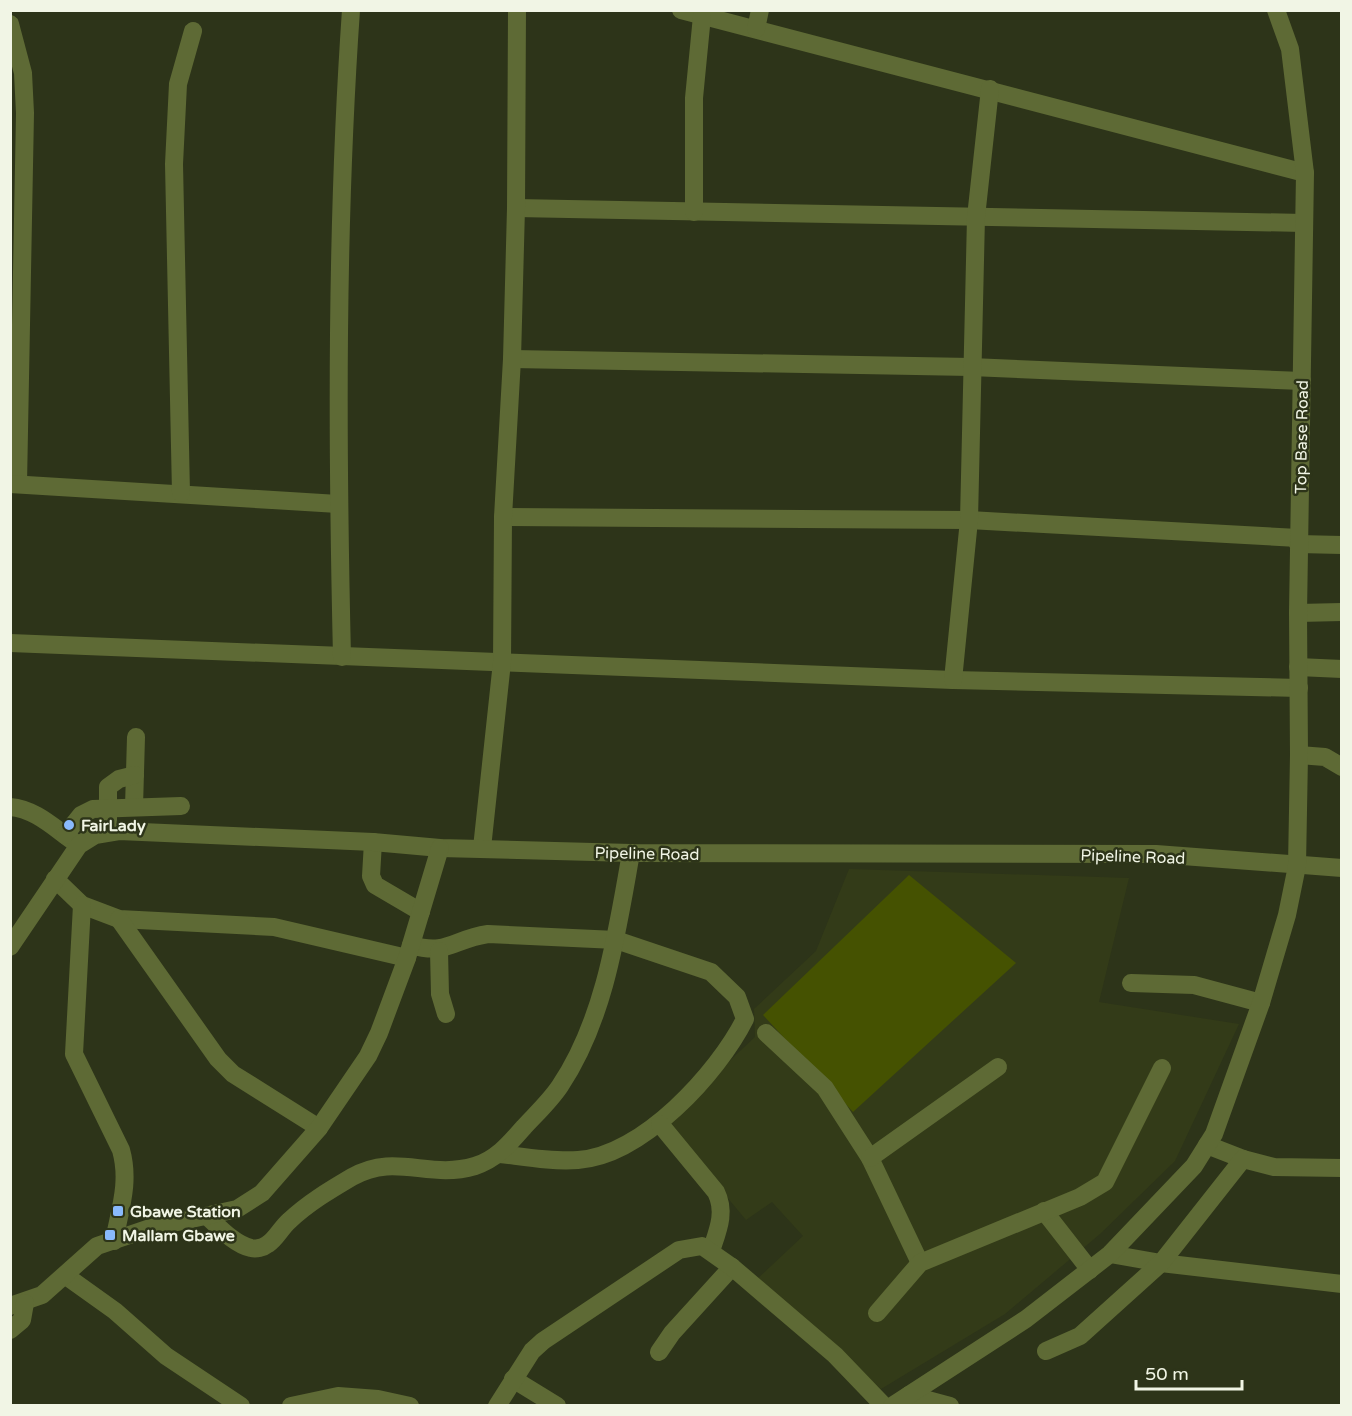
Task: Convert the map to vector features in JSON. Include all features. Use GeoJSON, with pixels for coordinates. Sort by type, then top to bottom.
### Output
{"type":"FeatureCollection","features":[{"type":"Feature","properties":{"kind":"street"},"geometry":{"type":"LineString","coordinates":[[342,657],[338,504],[345,100],[351,10]]}},
{"type":"Feature","properties":{"kind":"street"},"geometry":{"type":"LineString","coordinates":[[482,848],[502,662],[503,517],[512,359],[516,208],[518,10]]}},
{"type":"Feature","properties":{"kind":"street"},"geometry":{"type":"LineString","coordinates":[[681,10],[1305,173]]}},
{"type":"Feature","properties":{"kind":"street"},"geometry":{"type":"LineString","coordinates":[[756,29],[760,10]]}},
{"type":"Feature","properties":{"kind":"street","name":"Top Base Road"},"geometry":{"type":"LineString","coordinates":[[892,1406],[1026,1319],[1090,1270],[1110,1254],[1177,1187],[1214,1134],[1261,1004],[1287,915],[1297,866],[1298,541],[1305,173],[1290,49],[1275,10]]}},
{"type":"Feature","properties":{"kind":"street"},"geometry":{"type":"LineString","coordinates":[[694,212],[694,98],[702,16]]}},
{"type":"Feature","properties":{"kind":"street"},"geometry":{"type":"LineString","coordinates":[[10,24],[23,74],[25,113],[14,484],[338,504]]}},
{"type":"Feature","properties":{"kind":"street"},"geometry":{"type":"LineString","coordinates":[[181,493],[174,164],[178,84],[193,31]]}},
{"type":"Feature","properties":{"kind":"street"},"geometry":{"type":"LineString","coordinates":[[953,680],[969,520],[976,218],[990,89]]}},
{"type":"Feature","properties":{"kind":"street"},"geometry":{"type":"LineString","coordinates":[[516,208],[1304,223]]}},
{"type":"Feature","properties":{"kind":"street"},"geometry":{"type":"LineString","coordinates":[[512,359],[971,368],[1302,381]]}},
{"type":"Feature","properties":{"kind":"street"},"geometry":{"type":"LineString","coordinates":[[503,517],[969,520],[1341,544]]}},
{"type":"Feature","properties":{"kind":"street"},"geometry":{"type":"LineString","coordinates":[[1298,613],[1341,612]]}},
{"type":"Feature","properties":{"kind":"street"},"geometry":{"type":"LineString","coordinates":[[10,643],[953,680],[1299,688]]}},
{"type":"Feature","properties":{"kind":"street"},"geometry":{"type":"LineString","coordinates":[[1298,667],[1341,669]]}},
{"type":"Feature","properties":{"kind":"street"},"geometry":{"type":"LineString","coordinates":[[134,807],[136,737]]}},
{"type":"Feature","properties":{"kind":"street"},"geometry":{"type":"LineString","coordinates":[[1299,755],[1325,757],[1341,767]]}},
{"type":"Feature","properties":{"kind":"street"},"geometry":{"type":"LineString","coordinates":[[110,832],[106,808],[108,787],[119,778],[135,776]]}},
{"type":"Feature","properties":{"kind":"street"},"geometry":{"type":"LineString","coordinates":[[10,947],[55,879],[84,812],[106,808],[181,806]]}},
{"type":"Feature","properties":{"kind":"street"},"geometry":{"type":"LineString","coordinates":[[10,807],[23,808],[34,813],[72,840]]}},
{"type":"Feature","properties":{"kind":"street","name":"Pipeline Road"},"geometry":{"type":"LineString","coordinates":[[72,840],[110,832],[373,842],[440,848],[631,853],[1156,854],[1341,868]]}},
{"type":"Feature","properties":{"kind":"street"},"geometry":{"type":"LineString","coordinates":[[373,842],[371,876],[375,885],[421,912]]}},
{"type":"Feature","properties":{"kind":"street"},"geometry":{"type":"LineString","coordinates":[[10,1330],[22,1320],[18,1305],[42,1295],[66,1276],[92,1249],[150,1228],[207,1216],[251,1202],[319,1128],[368,1056],[379,1033],[409,952],[440,848]]}},
{"type":"Feature","properties":{"kind":"street"},"geometry":{"type":"LineString","coordinates":[[207,1216],[242,1244],[251,1248],[262,1248],[270,1243],[287,1222],[322,1195],[367,1169],[387,1164],[449,1172],[477,1165],[500,1154],[559,1086],[576,1058],[596,1008],[616,940],[631,853]]}},
{"type":"Feature","properties":{"kind":"street"},"geometry":{"type":"LineString","coordinates":[[55,879],[82,905],[119,919],[274,927],[409,952],[439,951],[469,936],[488,934],[616,940],[711,972],[737,997],[745,1019],[732,1045],[660,1124],[607,1154],[578,1160],[500,1154]]}},
{"type":"Feature","properties":{"kind":"street"},"geometry":{"type":"LineString","coordinates":[[82,905],[77,1022],[73,1044],[74,1054],[121,1150],[125,1166],[126,1181],[114,1241]]}},
{"type":"Feature","properties":{"kind":"street"},"geometry":{"type":"LineString","coordinates":[[119,919],[218,1059],[241,1079],[319,1128]]}},
{"type":"Feature","properties":{"kind":"street"},"geometry":{"type":"LineString","coordinates":[[439,951],[440,994],[446,1014]]}},
{"type":"Feature","properties":{"kind":"street"},"geometry":{"type":"LineString","coordinates":[[1131,983],[1194,985],[1261,1004]]}},
{"type":"Feature","properties":{"kind":"street"},"geometry":{"type":"LineString","coordinates":[[766,1033],[825,1088],[870,1158],[920,1263]]}},
{"type":"Feature","properties":{"kind":"street"},"geometry":{"type":"LineString","coordinates":[[870,1158],[998,1067]]}},
{"type":"Feature","properties":{"kind":"street"},"geometry":{"type":"LineString","coordinates":[[877,1312],[920,1263],[1080,1197],[1105,1182],[1162,1068]]}},
{"type":"Feature","properties":{"kind":"street"},"geometry":{"type":"LineString","coordinates":[[660,1124],[716,1192],[722,1205],[718,1232],[711,1251]]}},
{"type":"Feature","properties":{"kind":"street"},"geometry":{"type":"LineString","coordinates":[[1207,1145],[1243,1159],[1274,1167],[1341,1168]]}},
{"type":"Feature","properties":{"kind":"street"},"geometry":{"type":"LineString","coordinates":[[1046,1352],[1080,1336],[1161,1263],[1243,1159]]}},
{"type":"Feature","properties":{"kind":"street"},"geometry":{"type":"LineString","coordinates":[[1044,1211],[1090,1270]]}},
{"type":"Feature","properties":{"kind":"street"},"geometry":{"type":"LineString","coordinates":[[496,1406],[532,1351],[543,1341],[680,1250],[702,1246],[732,1267],[836,1356],[884,1406]]}},
{"type":"Feature","properties":{"kind":"street"},"geometry":{"type":"LineString","coordinates":[[1110,1254],[1161,1263],[1341,1284]]}},
{"type":"Feature","properties":{"kind":"street"},"geometry":{"type":"LineString","coordinates":[[660,1352],[672,1333],[732,1267]]}},
{"type":"Feature","properties":{"kind":"street"},"geometry":{"type":"LineString","coordinates":[[66,1276],[115,1311],[166,1356],[241,1406]]}},
{"type":"Feature","properties":{"kind":"street"},"geometry":{"type":"LineString","coordinates":[[513,1379],[557,1406]]}},
{"type":"Feature","properties":{"kind":"street"},"geometry":{"type":"LineString","coordinates":[[909,1395],[950,1406]]}},
{"type":"Feature","properties":{"kind":"street"},"geometry":{"type":"LineString","coordinates":[[291,1406],[338,1396],[378,1399],[410,1406]]}},
{"type":"Feature","properties":{"kind":"shaded area"},"geometry":{"type":"Polygon","coordinates":[[[849,869],[1129,878],[1099,1002],[1239,1024],[1175,1161],[1100,1234],[1005,1314],[881,1389],[754,1282],[803,1236],[772,1202],[746,1220],[667,1125],[675,1112],[755,1037],[754,1009],[816,951],[849,869]]]}},
{"type":"Feature","properties":{"kind":"green space"},"geometry":{"type":"Polygon","coordinates":[[[909,875],[1016,963],[853,1112],[763,1015],[909,875]]]}},
{"type":"Feature","properties":{"kind":"place","name":"FairLady"},"geometry":{"type":"Point","coordinates":[69,825]}},
{"type":"Feature","properties":{"kind":"place","name":"Gbawe Station"},"geometry":{"type":"Point","coordinates":[118,1211]}},
{"type":"Feature","properties":{"kind":"place","name":"Mallam Gbawe"},"geometry":{"type":"Point","coordinates":[110,1235]}}]}
